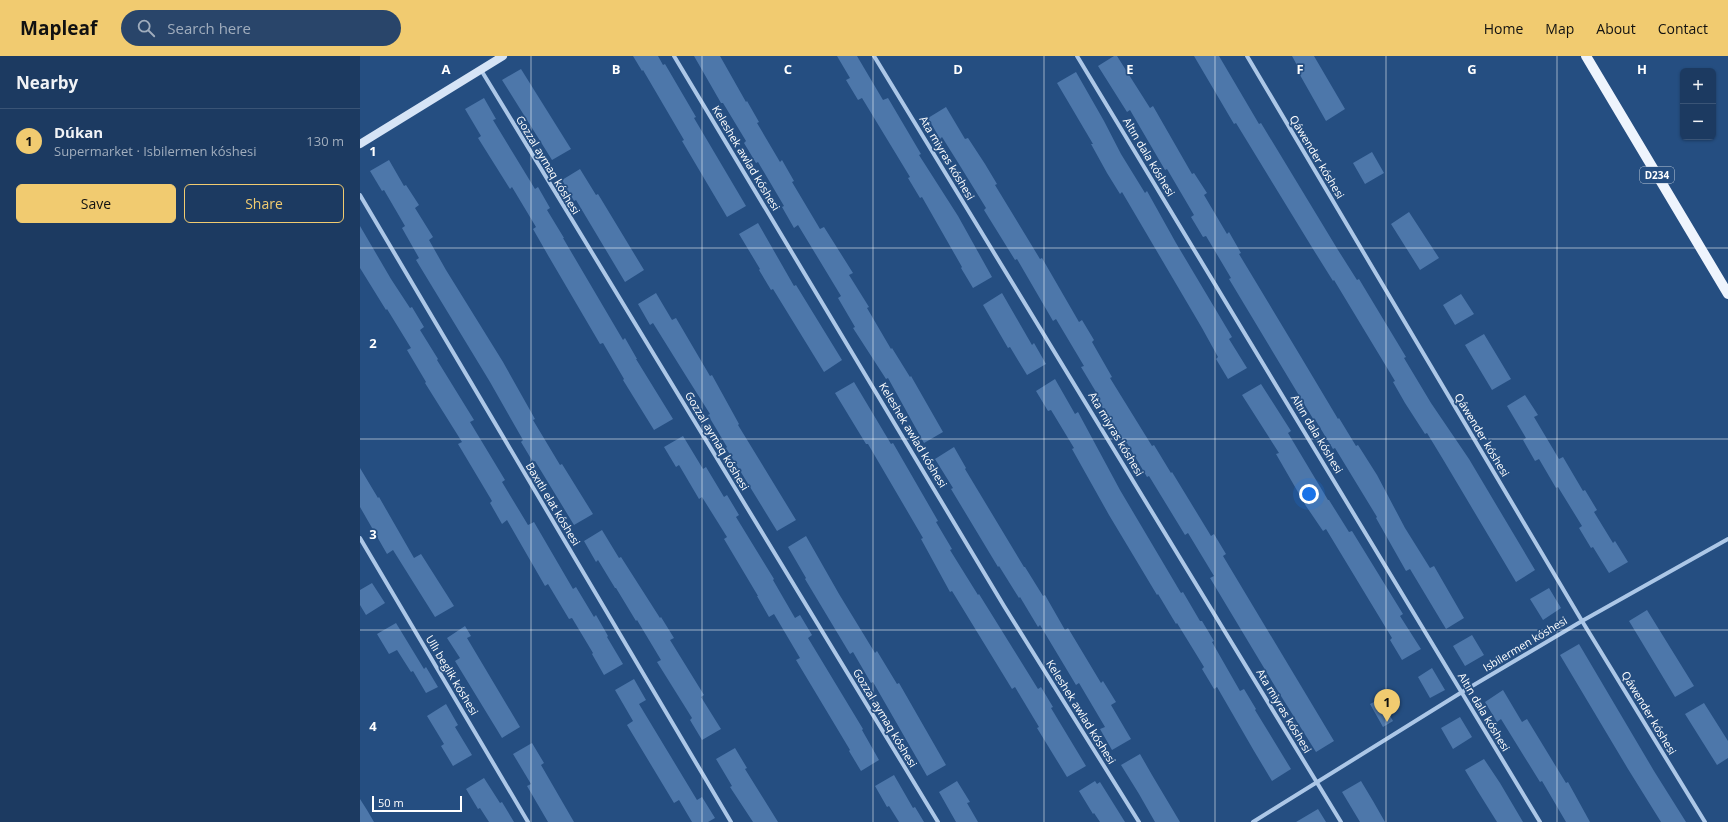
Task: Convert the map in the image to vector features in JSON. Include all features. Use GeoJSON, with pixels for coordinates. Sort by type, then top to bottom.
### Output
{"type":"FeatureCollection","features":[{"type":"Feature","properties":{"kind":"main road","name":"D234"},"geometry":{"type":"LineString","coordinates":[[1586,56],[1728,294]]}},
{"type":"Feature","properties":{"kind":"street"},"geometry":{"type":"LineString","coordinates":[[360,144],[503,56]]}},
{"type":"Feature","properties":{"kind":"street","name":"Keleshek awlad kóshesi"},"geometry":{"type":"LineString","coordinates":[[674,56],[1004,606],[1139,822]]}},
{"type":"Feature","properties":{"kind":"street","name":"Ata miyras kóshesi"},"geometry":{"type":"LineString","coordinates":[[874,56],[1342,822]]}},
{"type":"Feature","properties":{"kind":"street","name":"Altın dala kóshesi"},"geometry":{"type":"LineString","coordinates":[[1077,56],[1540,822]]}},
{"type":"Feature","properties":{"kind":"street","name":"Qáwender kóshesi"},"geometry":{"type":"LineString","coordinates":[[1247,56],[1582,621],[1705,822]]}},
{"type":"Feature","properties":{"kind":"street","name":"Gozzal aymaq kóshesi"},"geometry":{"type":"LineString","coordinates":[[480,70],[938,822]]}},
{"type":"Feature","properties":{"kind":"street","name":"Baxıtlı elat kóshesi"},"geometry":{"type":"LineString","coordinates":[[360,196],[731,822]]}},
{"type":"Feature","properties":{"kind":"street","name":"Ullı beglik kóshesi"},"geometry":{"type":"LineString","coordinates":[[360,538],[528,822]]}},
{"type":"Feature","properties":{"kind":"street","name":"Isbilermen kóshesi"},"geometry":{"type":"LineString","coordinates":[[1253,822],[1318,783],[1462,692],[1582,621],[1728,539]]}},
{"type":"Feature","properties":{"kind":"building"},"geometry":{"type":"Polygon","coordinates":[[[633,56],[658,56],[663,65],[665,64],[696,117],[694,118],[746,206],[727,217],[682,141],[684,140],[643,70],[642,71],[633,56]]]}},
{"type":"Feature","properties":{"kind":"building"},"geometry":{"type":"Polygon","coordinates":[[[694,56],[720,56],[759,122],[757,123],[780,162],[782,160],[794,181],[792,182],[820,229],[824,227],[853,273],[849,275],[869,307],[867,308],[891,349],[892,348],[910,377],[911,376],[943,432],[924,443],[888,378],[886,379],[853,328],[855,327],[838,298],[841,296],[798,225],[794,228],[782,207],[784,206],[758,162],[756,163],[744,143],[746,141],[723,103],[721,103],[694,56]]]}},
{"type":"Feature","properties":{"kind":"building"},"geometry":{"type":"Polygon","coordinates":[[[837,56],[857,56],[883,100],[888,98],[921,154],[919,155],[958,216],[992,277],[973,288],[922,197],[920,198],[908,178],[910,177],[862,98],[858,100],[846,80],[850,78],[837,56]]]}},
{"type":"Feature","properties":{"kind":"building"},"geometry":{"type":"Polygon","coordinates":[[[1114,56],[1117,56],[1150,108],[1153,106],[1192,174],[1194,173],[1207,193],[1204,195],[1227,234],[1229,232],[1241,253],[1239,254],[1338,419],[1339,418],[1356,446],[1358,445],[1377,475],[1405,528],[1430,568],[1434,566],[1464,618],[1446,629],[1410,569],[1406,571],[1376,518],[1377,517],[1335,448],[1333,449],[1316,421],[1315,422],[1229,279],[1231,278],[1206,236],[1203,237],[1191,217],[1194,215],[1167,169],[1165,170],[1130,110],[1127,112],[1098,66],[1114,56]]]}},
{"type":"Feature","properties":{"kind":"building"},"geometry":{"type":"Polygon","coordinates":[[[1194,56],[1219,56],[1259,124],[1261,123],[1338,250],[1357,280],[1359,279],[1406,357],[1404,358],[1431,403],[1469,459],[1535,570],[1516,582],[1427,433],[1425,434],[1405,403],[1393,382],[1395,381],[1334,280],[1333,281],[1236,123],[1234,124],[1194,56]]]}},
{"type":"Feature","properties":{"kind":"building"},"geometry":{"type":"Polygon","coordinates":[[[1292,56],[1314,56],[1345,109],[1326,121],[1296,68],[1298,67],[1292,56]]]}},
{"type":"Feature","properties":{"kind":"building"},"geometry":{"type":"Polygon","coordinates":[[[521,69],[571,149],[552,160],[502,80],[521,69]]]}},
{"type":"Feature","properties":{"kind":"building"},"geometry":{"type":"Polygon","coordinates":[[[1076,72],[1121,154],[1145,193],[1147,191],[1232,337],[1229,339],[1247,368],[1228,379],[1216,359],[1218,357],[1202,328],[1122,192],[1120,194],[1107,173],[1091,144],[1093,144],[1057,83],[1076,72]]]}},
{"type":"Feature","properties":{"kind":"building"},"geometry":{"type":"Polygon","coordinates":[[[484,98],[496,119],[493,120],[535,189],[538,187],[550,208],[547,210],[563,238],[623,340],[625,338],[636,359],[673,419],[654,430],[623,380],[624,379],[603,343],[600,344],[549,257],[533,229],[536,227],[512,187],[510,189],[478,138],[481,136],[465,109],[484,98]]]}},
{"type":"Feature","properties":{"kind":"building"},"geometry":{"type":"Polygon","coordinates":[[[946,107],[965,139],[968,138],[985,164],[997,184],[995,185],[1040,259],[1042,258],[1079,322],[1082,320],[1094,340],[1092,342],[1112,377],[1110,378],[1152,446],[1154,445],[1171,473],[1172,472],[1211,536],[1214,534],[1226,554],[1223,556],[1334,741],[1316,752],[1210,578],[1214,576],[1188,533],[1185,535],[1149,476],[1147,477],[1127,443],[1125,444],[1094,394],[1096,392],[1081,367],[1084,366],[1056,319],[1053,321],[1017,259],[1015,260],[984,210],[986,208],[962,169],[942,137],[940,139],[928,118],[946,107]]]}},
{"type":"Feature","properties":{"kind":"building"},"geometry":{"type":"Polygon","coordinates":[[[1372,152],[1384,173],[1365,184],[1353,163],[1372,152]]]}},
{"type":"Feature","properties":{"kind":"building"},"geometry":{"type":"Polygon","coordinates":[[[389,160],[404,186],[406,185],[419,205],[415,208],[433,237],[429,240],[446,270],[503,362],[535,419],[533,420],[560,465],[562,464],[593,514],[574,525],[535,461],[533,462],[521,442],[523,440],[490,382],[416,260],[419,258],[402,228],[405,226],[384,190],[382,191],[370,171],[389,160]]]}},
{"type":"Feature","properties":{"kind":"building"},"geometry":{"type":"Polygon","coordinates":[[[580,169],[596,195],[598,194],[644,270],[625,282],[576,200],[574,201],[562,180],[580,169]]]}},
{"type":"Feature","properties":{"kind":"building"},"geometry":{"type":"Polygon","coordinates":[[[1409,212],[1439,258],[1420,270],[1391,224],[1409,212]]]}},
{"type":"Feature","properties":{"kind":"building"},"geometry":{"type":"Polygon","coordinates":[[[758,223],[794,286],[796,285],[842,360],[824,372],[773,289],[771,290],[739,234],[758,223]]]}},
{"type":"Feature","properties":{"kind":"building"},"geometry":{"type":"Polygon","coordinates":[[[360,226],[391,279],[410,308],[412,307],[424,327],[420,330],[474,420],[470,422],[505,480],[502,482],[528,525],[534,522],[573,589],[576,587],[594,617],[596,615],[608,636],[607,637],[623,664],[604,675],[572,618],[569,619],[548,584],[545,586],[507,520],[502,524],[490,503],[492,501],[458,444],[462,442],[425,383],[426,382],[407,350],[411,348],[360,268],[360,226]]]}},
{"type":"Feature","properties":{"kind":"building"},"geometry":{"type":"Polygon","coordinates":[[[656,293],[672,320],[676,318],[710,376],[712,375],[739,424],[738,425],[796,520],[777,531],[726,448],[727,447],[708,415],[710,414],[653,323],[650,325],[638,304],[656,293]]]}},
{"type":"Feature","properties":{"kind":"building"},"geometry":{"type":"Polygon","coordinates":[[[1002,293],[1032,345],[1034,343],[1046,364],[1027,375],[1010,347],[1008,348],[983,305],[1002,293]]]}},
{"type":"Feature","properties":{"kind":"building"},"geometry":{"type":"Polygon","coordinates":[[[1461,294],[1474,314],[1455,325],[1443,305],[1461,294]]]}},
{"type":"Feature","properties":{"kind":"building"},"geometry":{"type":"Polygon","coordinates":[[[1484,334],[1511,379],[1492,390],[1465,345],[1484,334]]]}},
{"type":"Feature","properties":{"kind":"building"},"geometry":{"type":"Polygon","coordinates":[[[1055,379],[1075,414],[1078,412],[1120,490],[1181,593],[1183,592],[1214,641],[1212,642],[1240,691],[1244,689],[1291,769],[1272,781],[1217,687],[1214,689],[1202,669],[1204,667],[1177,623],[1176,624],[1158,594],[1157,595],[1109,515],[1072,449],[1074,448],[1051,410],[1048,411],[1036,391],[1055,379]]]}},
{"type":"Feature","properties":{"kind":"building"},"geometry":{"type":"Polygon","coordinates":[[[854,382],[891,444],[893,443],[938,521],[936,522],[952,549],[950,550],[1038,689],[1041,687],[1053,707],[1051,708],[1086,766],[1067,777],[1037,728],[1039,727],[1015,687],[1012,689],[952,591],[950,592],[921,539],[923,538],[868,444],[866,444],[835,393],[854,382]]]}},
{"type":"Feature","properties":{"kind":"building"},"geometry":{"type":"Polygon","coordinates":[[[1261,384],[1291,431],[1288,433],[1328,500],[1349,532],[1352,531],[1403,614],[1400,616],[1421,649],[1402,660],[1390,640],[1392,638],[1326,529],[1323,531],[1306,506],[1276,454],[1279,453],[1242,395],[1261,384]]]}},
{"type":"Feature","properties":{"kind":"building"},"geometry":{"type":"Polygon","coordinates":[[[1525,395],[1538,415],[1534,417],[1559,459],[1563,457],[1583,491],[1585,490],[1597,510],[1594,512],[1613,543],[1615,541],[1628,562],[1609,573],[1579,528],[1582,526],[1558,487],[1556,488],[1539,459],[1535,461],[1523,440],[1526,438],[1507,406],[1525,395]]]}},
{"type":"Feature","properties":{"kind":"building"},"geometry":{"type":"Polygon","coordinates":[[[683,436],[703,469],[706,467],[724,497],[727,495],[739,515],[736,517],[774,579],[773,580],[795,618],[800,615],[812,635],[808,638],[863,729],[862,730],[879,760],[861,771],[796,660],[800,658],[774,614],[769,617],[724,539],[727,537],[702,497],[699,499],[679,465],[676,467],[664,447],[683,436]]]}},
{"type":"Feature","properties":{"kind":"building"},"geometry":{"type":"Polygon","coordinates":[[[954,447],[966,468],[965,469],[1024,567],[1043,596],[1045,595],[1065,630],[1068,628],[1101,683],[1103,681],[1116,702],[1111,705],[1131,739],[1112,750],[1100,729],[1105,727],[1079,683],[1076,685],[1040,625],[1038,627],[1020,597],[1019,598],[999,566],[998,567],[951,489],[953,488],[935,459],[954,447]]]}},
{"type":"Feature","properties":{"kind":"building"},"geometry":{"type":"Polygon","coordinates":[[[360,468],[378,498],[379,497],[414,558],[421,554],[454,606],[435,617],[393,550],[387,554],[360,507],[360,468]]]}},
{"type":"Feature","properties":{"kind":"building"},"geometry":{"type":"Polygon","coordinates":[[[602,530],[619,558],[621,557],[674,638],[670,640],[704,695],[701,697],[721,729],[702,740],[690,720],[692,718],[657,662],[661,660],[637,620],[636,621],[598,560],[596,562],[584,541],[602,530]]]}},
{"type":"Feature","properties":{"kind":"building"},"geometry":{"type":"Polygon","coordinates":[[[806,536],[875,653],[877,651],[897,684],[899,683],[946,765],[927,776],[873,682],[871,683],[853,652],[850,654],[805,579],[806,578],[788,547],[806,536]]]}},
{"type":"Feature","properties":{"kind":"building"},"geometry":{"type":"Polygon","coordinates":[[[372,583],[385,603],[366,615],[360,605],[360,590],[372,583]]]}},
{"type":"Feature","properties":{"kind":"building"},"geometry":{"type":"Polygon","coordinates":[[[1549,588],[1561,608],[1543,620],[1530,599],[1549,588]]]}},
{"type":"Feature","properties":{"kind":"building"},"geometry":{"type":"Polygon","coordinates":[[[1647,610],[1694,686],[1675,697],[1629,621],[1647,610]]]}},
{"type":"Feature","properties":{"kind":"building"},"geometry":{"type":"Polygon","coordinates":[[[396,623],[424,669],[426,667],[438,687],[426,693],[413,671],[411,672],[397,650],[389,654],[377,634],[396,623]]]}},
{"type":"Feature","properties":{"kind":"building"},"geometry":{"type":"Polygon","coordinates":[[[465,626],[471,636],[467,638],[520,727],[502,738],[455,661],[460,658],[447,638],[465,626]]]}},
{"type":"Feature","properties":{"kind":"building"},"geometry":{"type":"Polygon","coordinates":[[[1472,635],[1484,655],[1465,666],[1453,646],[1472,635]]]}},
{"type":"Feature","properties":{"kind":"building"},"geometry":{"type":"Polygon","coordinates":[[[1579,644],[1686,822],[1661,822],[1628,769],[1560,655],[1579,644]]]}},
{"type":"Feature","properties":{"kind":"building"},"geometry":{"type":"Polygon","coordinates":[[[1432,668],[1445,690],[1430,698],[1418,677],[1432,668]]]}},
{"type":"Feature","properties":{"kind":"building"},"geometry":{"type":"Polygon","coordinates":[[[634,679],[646,700],[639,704],[697,800],[702,797],[715,818],[708,822],[692,822],[679,800],[674,803],[627,725],[633,721],[615,690],[634,679]]]}},
{"type":"Feature","properties":{"kind":"building"},"geometry":{"type":"Polygon","coordinates":[[[1503,690],[1522,722],[1527,719],[1566,783],[1568,782],[1590,822],[1566,822],[1542,781],[1540,782],[1501,719],[1497,722],[1485,702],[1503,690]]]}},
{"type":"Feature","properties":{"kind":"building"},"geometry":{"type":"Polygon","coordinates":[[[1380,699],[1393,721],[1383,727],[1370,704],[1380,699]]]}},
{"type":"Feature","properties":{"kind":"building"},"geometry":{"type":"Polygon","coordinates":[[[1704,703],[1728,741],[1728,758],[1717,765],[1685,714],[1704,703]]]}},
{"type":"Feature","properties":{"kind":"building"},"geometry":{"type":"Polygon","coordinates":[[[446,704],[458,725],[455,727],[472,755],[453,766],[441,746],[444,744],[427,716],[446,704]]]}},
{"type":"Feature","properties":{"kind":"building"},"geometry":{"type":"Polygon","coordinates":[[[1460,717],[1472,737],[1453,749],[1441,728],[1460,717]]]}},
{"type":"Feature","properties":{"kind":"building"},"geometry":{"type":"Polygon","coordinates":[[[532,743],[544,763],[541,765],[574,822],[548,822],[527,786],[531,784],[513,754],[532,743]]]}},
{"type":"Feature","properties":{"kind":"building"},"geometry":{"type":"Polygon","coordinates":[[[735,748],[747,768],[745,769],[778,822],[753,822],[730,787],[732,786],[716,759],[735,748]]]}},
{"type":"Feature","properties":{"kind":"building"},"geometry":{"type":"Polygon","coordinates":[[[1140,754],[1180,822],[1155,822],[1121,765],[1140,754]]]}},
{"type":"Feature","properties":{"kind":"building"},"geometry":{"type":"Polygon","coordinates":[[[1484,759],[1523,822],[1497,822],[1477,790],[1465,770],[1484,759]]]}},
{"type":"Feature","properties":{"kind":"building"},"geometry":{"type":"Polygon","coordinates":[[[894,775],[913,808],[915,807],[924,822],[899,822],[889,806],[887,807],[875,786],[894,775]]]}},
{"type":"Feature","properties":{"kind":"building"},"geometry":{"type":"Polygon","coordinates":[[[484,778],[500,803],[502,802],[514,822],[489,822],[480,808],[478,809],[466,789],[484,778]]]}},
{"type":"Feature","properties":{"kind":"building"},"geometry":{"type":"Polygon","coordinates":[[[957,781],[970,802],[967,803],[978,822],[956,822],[939,792],[957,781]]]}},
{"type":"Feature","properties":{"kind":"building"},"geometry":{"type":"Polygon","coordinates":[[[1095,781],[1097,784],[1100,782],[1125,822],[1100,822],[1094,813],[1093,814],[1079,791],[1095,781]]]}},
{"type":"Feature","properties":{"kind":"building"},"geometry":{"type":"Polygon","coordinates":[[[1361,781],[1385,822],[1360,822],[1342,792],[1361,781]]]}},
{"type":"Feature","properties":{"kind":"building"},"geometry":{"type":"Polygon","coordinates":[[[360,799],[367,810],[374,822],[360,822],[360,799]]]}},
{"type":"Feature","properties":{"kind":"building"},"geometry":{"type":"Polygon","coordinates":[[[1318,809],[1326,822],[1296,822],[1318,809]]]}},
{"type":"Feature","properties":{"kind":"place","name":"Dúkan"},"geometry":{"type":"Point","coordinates":[1387,722]}}]}
